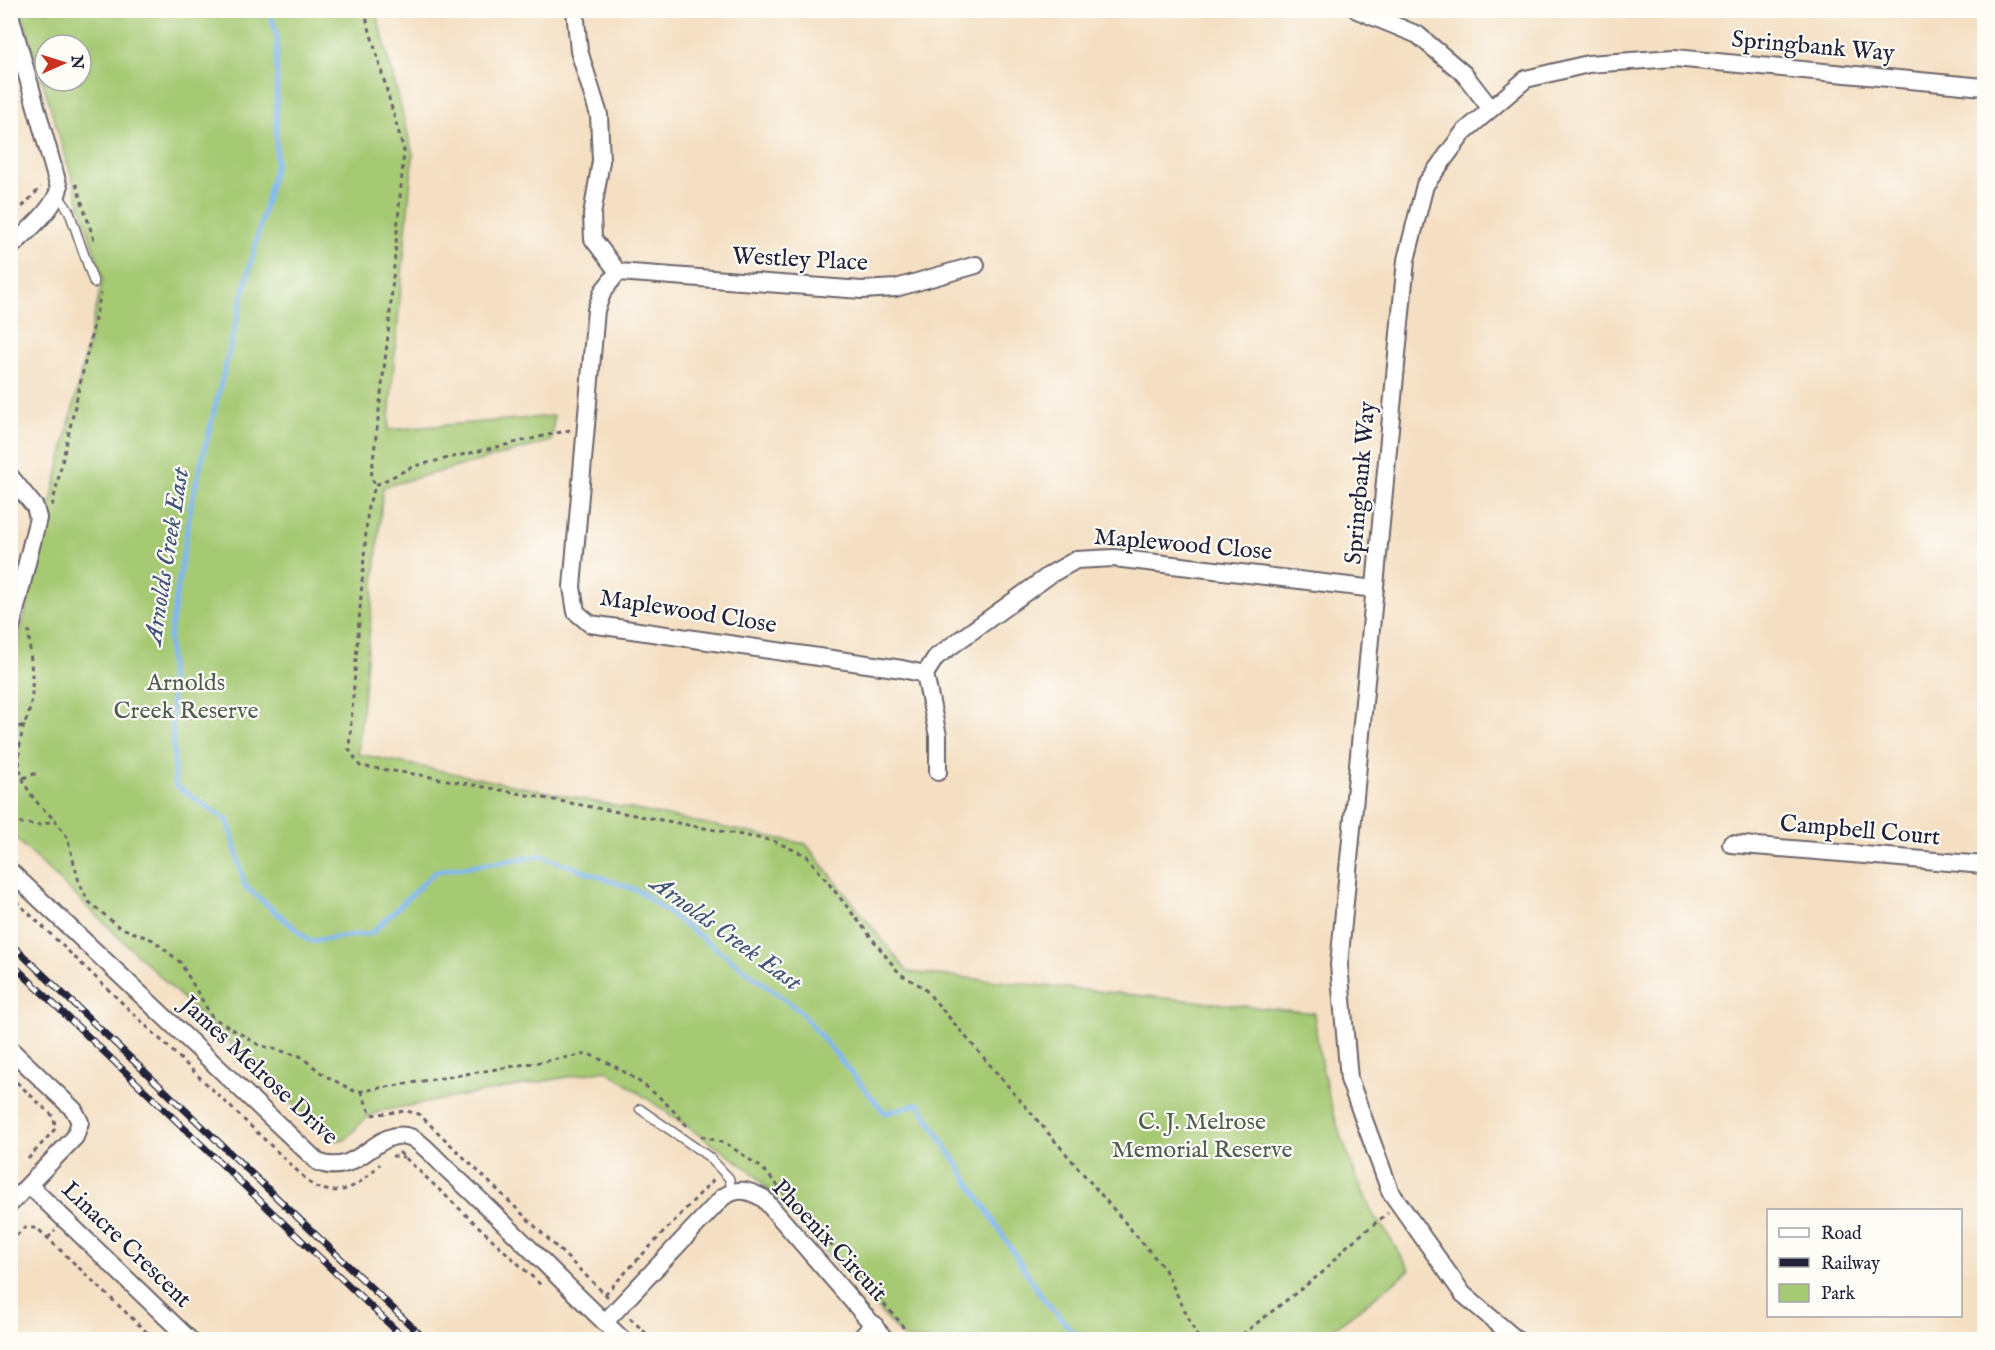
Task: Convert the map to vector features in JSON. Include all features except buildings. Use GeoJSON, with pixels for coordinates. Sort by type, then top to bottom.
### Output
{"type":"FeatureCollection","features":[{"type":"Feature","properties":{"kind":"street"},"geometry":{"type":"LineString","coordinates":[[575,10],[579,51],[599,115],[601,161],[592,215],[593,239],[618,272]]}},
{"type":"Feature","properties":{"kind":"street"},"geometry":{"type":"LineString","coordinates":[[1357,10],[1418,35],[1464,74],[1491,109]]}},
{"type":"Feature","properties":{"kind":"street"},"geometry":{"type":"LineString","coordinates":[[10,15],[57,177],[58,195],[46,211],[10,248]]}},
{"type":"Feature","properties":{"kind":"street","name":"Springbank Way"},"geometry":{"type":"LineString","coordinates":[[1516,1340],[1462,1294],[1390,1191],[1349,1079],[1339,965],[1406,261],[1425,185],[1464,132],[1527,80],[1588,64],[1674,58],[1984,87]]}},
{"type":"Feature","properties":{"kind":"street","name":"Westley Place"},"geometry":{"type":"LineString","coordinates":[[618,272],[862,290],[896,288],[976,266]]}},
{"type":"Feature","properties":{"kind":"street","name":"Maplewood Close"},"geometry":{"type":"LineString","coordinates":[[618,272],[603,291],[596,310],[572,587],[576,612],[590,624],[925,674],[936,657],[1051,574],[1076,560],[1114,558],[1375,589]]}},
{"type":"Feature","properties":{"kind":"street"},"geometry":{"type":"LineString","coordinates":[[10,476],[35,507],[38,518],[10,633]]}},
{"type":"Feature","properties":{"kind":"street"},"geometry":{"type":"LineString","coordinates":[[925,674],[938,736],[938,772]]}},
{"type":"Feature","properties":{"kind":"street","name":"Campbell Court"},"geometry":{"type":"LineString","coordinates":[[1731,844],[1984,865]]}},
{"type":"Feature","properties":{"kind":"street","name":"James Melrose Drive"},"geometry":{"type":"LineString","coordinates":[[10,871],[318,1162],[329,1166],[350,1163],[387,1140]]}},
{"type":"Feature","properties":{"kind":"street"},"geometry":{"type":"LineString","coordinates":[[10,1049],[74,1110],[80,1122],[75,1137],[10,1204]]}},
{"type":"Feature","properties":{"kind":"street"},"geometry":{"type":"LineString","coordinates":[[387,1140],[401,1136],[412,1138],[461,1182],[623,1340]]}},
{"type":"Feature","properties":{"kind":"street","name":"Linacre Crescent"},"geometry":{"type":"LineString","coordinates":[[29,1185],[190,1340]]}},
{"type":"Feature","properties":{"kind":"street","name":"Phoenix Circuit"},"geometry":{"type":"LineString","coordinates":[[605,1322],[723,1197],[732,1191],[748,1191],[763,1198],[886,1340]]}},
{"type":"Feature","properties":{"kind":"street"},"geometry":{"type":"LineString","coordinates":[[858,1340],[874,1324]]}},
{"type":"Feature","properties":{"kind":"lane"},"geometry":{"type":"LineString","coordinates":[[58,195],[69,211],[98,285]]}},
{"type":"Feature","properties":{"kind":"lane"},"geometry":{"type":"LineString","coordinates":[[640,1109],[709,1157],[729,1178],[732,1191]]}},
{"type":"Feature","properties":{"kind":"path"},"geometry":{"type":"LineString","coordinates":[[364,10],[404,151],[388,335],[371,478],[376,485]]}},
{"type":"Feature","properties":{"kind":"path"},"geometry":{"type":"LineString","coordinates":[[76,184],[98,252]]}},
{"type":"Feature","properties":{"kind":"path"},"geometry":{"type":"LineString","coordinates":[[51,511],[98,285]]}},
{"type":"Feature","properties":{"kind":"path"},"geometry":{"type":"LineString","coordinates":[[587,426],[414,466],[376,485],[368,506],[349,749],[360,766],[420,775],[774,841],[807,856],[900,974],[923,987],[1164,1268],[1199,1340]]}},
{"type":"Feature","properties":{"kind":"path"},"geometry":{"type":"LineString","coordinates":[[29,626],[33,681],[31,711],[24,725],[18,750],[19,766],[28,792],[38,806],[55,820],[67,837],[79,882],[88,901],[119,927],[153,940],[180,962],[212,1017],[237,1034],[259,1045],[300,1056],[324,1075],[357,1092],[580,1054],[588,1054],[601,1059],[620,1068],[649,1089],[676,1112],[693,1133],[727,1144],[762,1168],[901,1323],[909,1340]]}},
{"type":"Feature","properties":{"kind":"path"},"geometry":{"type":"LineString","coordinates":[[12,728],[24,725]]}},
{"type":"Feature","properties":{"kind":"path"},"geometry":{"type":"LineString","coordinates":[[23,778],[40,772]]}},
{"type":"Feature","properties":{"kind":"path"},"geometry":{"type":"LineString","coordinates":[[10,822],[41,825],[55,820]]}},
{"type":"Feature","properties":{"kind":"path"},"geometry":{"type":"LineString","coordinates":[[10,1076],[54,1117],[55,1129],[22,1166]]}},
{"type":"Feature","properties":{"kind":"path"},"geometry":{"type":"LineString","coordinates":[[387,1140],[548,1292]]}},
{"type":"Feature","properties":{"kind":"path"},"geometry":{"type":"LineString","coordinates":[[605,1294],[723,1170]]}},
{"type":"Feature","properties":{"kind":"path"},"geometry":{"type":"LineString","coordinates":[[1235,1340],[1323,1272],[1347,1246],[1378,1219]]}},
{"type":"Feature","properties":{"kind":"path"},"geometry":{"type":"LineString","coordinates":[[10,1242],[24,1228],[37,1228],[155,1340]]}},
{"type":"Feature","properties":{"kind":"path"},"geometry":{"type":"LineString","coordinates":[[10,1233],[15,1237]]}},
{"type":"Feature","properties":{"kind":"green space","name":"Arnolds Creek Reserve"},"geometry":{"type":"Polygon","coordinates":[[[21,11],[376,11],[413,154],[388,430],[554,416],[552,441],[383,487],[358,754],[806,844],[908,972],[1314,1013],[1322,1067],[1343,1143],[1375,1218],[1378,1219],[1410,1270],[1320,1339],[905,1339],[751,1171],[606,1070],[380,1111],[365,1119],[345,1140],[331,1140],[11,834],[11,670],[103,279],[46,93],[93,93],[93,33],[33,33],[33,50],[21,11]]]}},
{"type":"Feature","properties":{"kind":"waterway","name":"Arnolds Creek East"},"geometry":{"type":"LineString","coordinates":[[269,10],[277,36],[276,162],[192,500],[169,640],[175,785],[228,821],[245,886],[310,941],[372,933],[436,871],[542,856],[639,891],[799,1010],[885,1113],[919,1104],[1042,1297],[1080,1340]]}},
{"type":"Feature","properties":{"kind":"railway"},"geometry":{"type":"LineString","coordinates":[[10,943],[426,1340]]}},
{"type":"Feature","properties":{"kind":"railway"},"geometry":{"type":"LineString","coordinates":[[10,962],[406,1340]]}},
{"type":"Feature","properties":{"kind":"park label","name":"C. J. Melrose Memorial Reserve"},"geometry":{"type":"Point","coordinates":[1202,1136]}}]}
